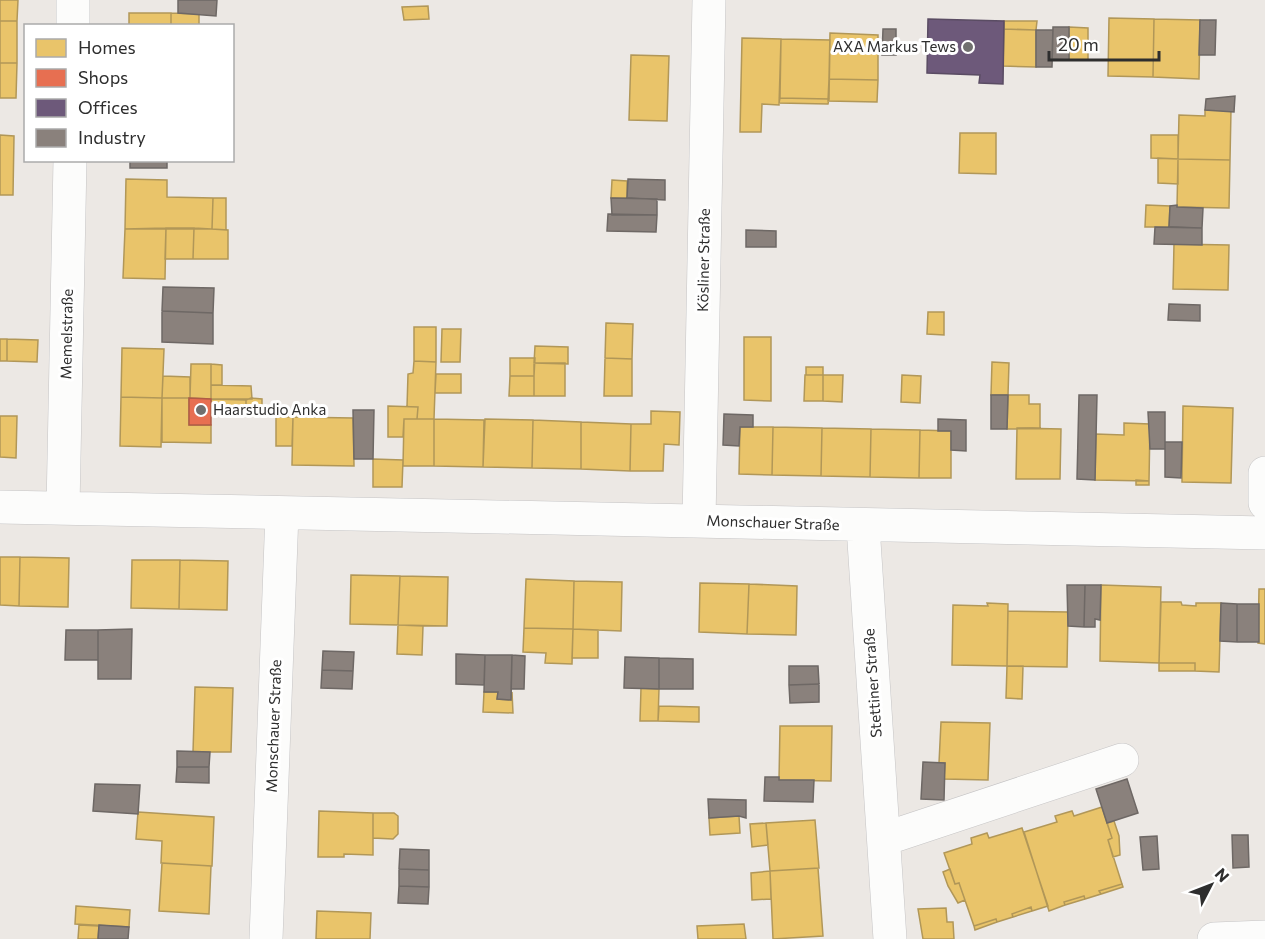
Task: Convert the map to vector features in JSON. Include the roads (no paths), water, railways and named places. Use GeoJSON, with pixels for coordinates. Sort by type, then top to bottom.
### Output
{"type":"FeatureCollection","features":[{"type":"Feature","properties":{"kind":"street"},"geometry":{"type":"LineString","coordinates":[[73,0],[73,24]]}},
{"type":"Feature","properties":{"kind":"street","name":"Kösliner Straße"},"geometry":{"type":"LineString","coordinates":[[699,521],[710,0]]}},
{"type":"Feature","properties":{"kind":"street","name":"Memelstraße"},"geometry":{"type":"LineString","coordinates":[[63,508],[70,162]]}},
{"type":"Feature","properties":{"kind":"street"},"geometry":{"type":"LineString","coordinates":[[1265,473],[1265,503]]}},
{"type":"Feature","properties":{"kind":"street","name":"Monschauer Straße"},"geometry":{"type":"LineString","coordinates":[[0,507],[1265,533]]}},
{"type":"Feature","properties":{"kind":"street","name":"Monschauer Straße"},"geometry":{"type":"LineString","coordinates":[[266,939],[282,513]]}},
{"type":"Feature","properties":{"kind":"street","name":"Stettiner Straße"},"geometry":{"type":"LineString","coordinates":[[863,526],[890,939]]}},
{"type":"Feature","properties":{"kind":"street"},"geometry":{"type":"LineString","coordinates":[[884,839],[1122,760]]}},
{"type":"Feature","properties":{"kind":"street"},"geometry":{"type":"LineString","coordinates":[[1214,939],[1265,937]]}},
{"type":"Feature","properties":{"kind":"place","name":"AXA Markus Tews"},"geometry":{"type":"Point","coordinates":[968,47]}},
{"type":"Feature","properties":{"kind":"place","name":"Haarstudio Anka"},"geometry":{"type":"Point","coordinates":[201,410]}}]}
